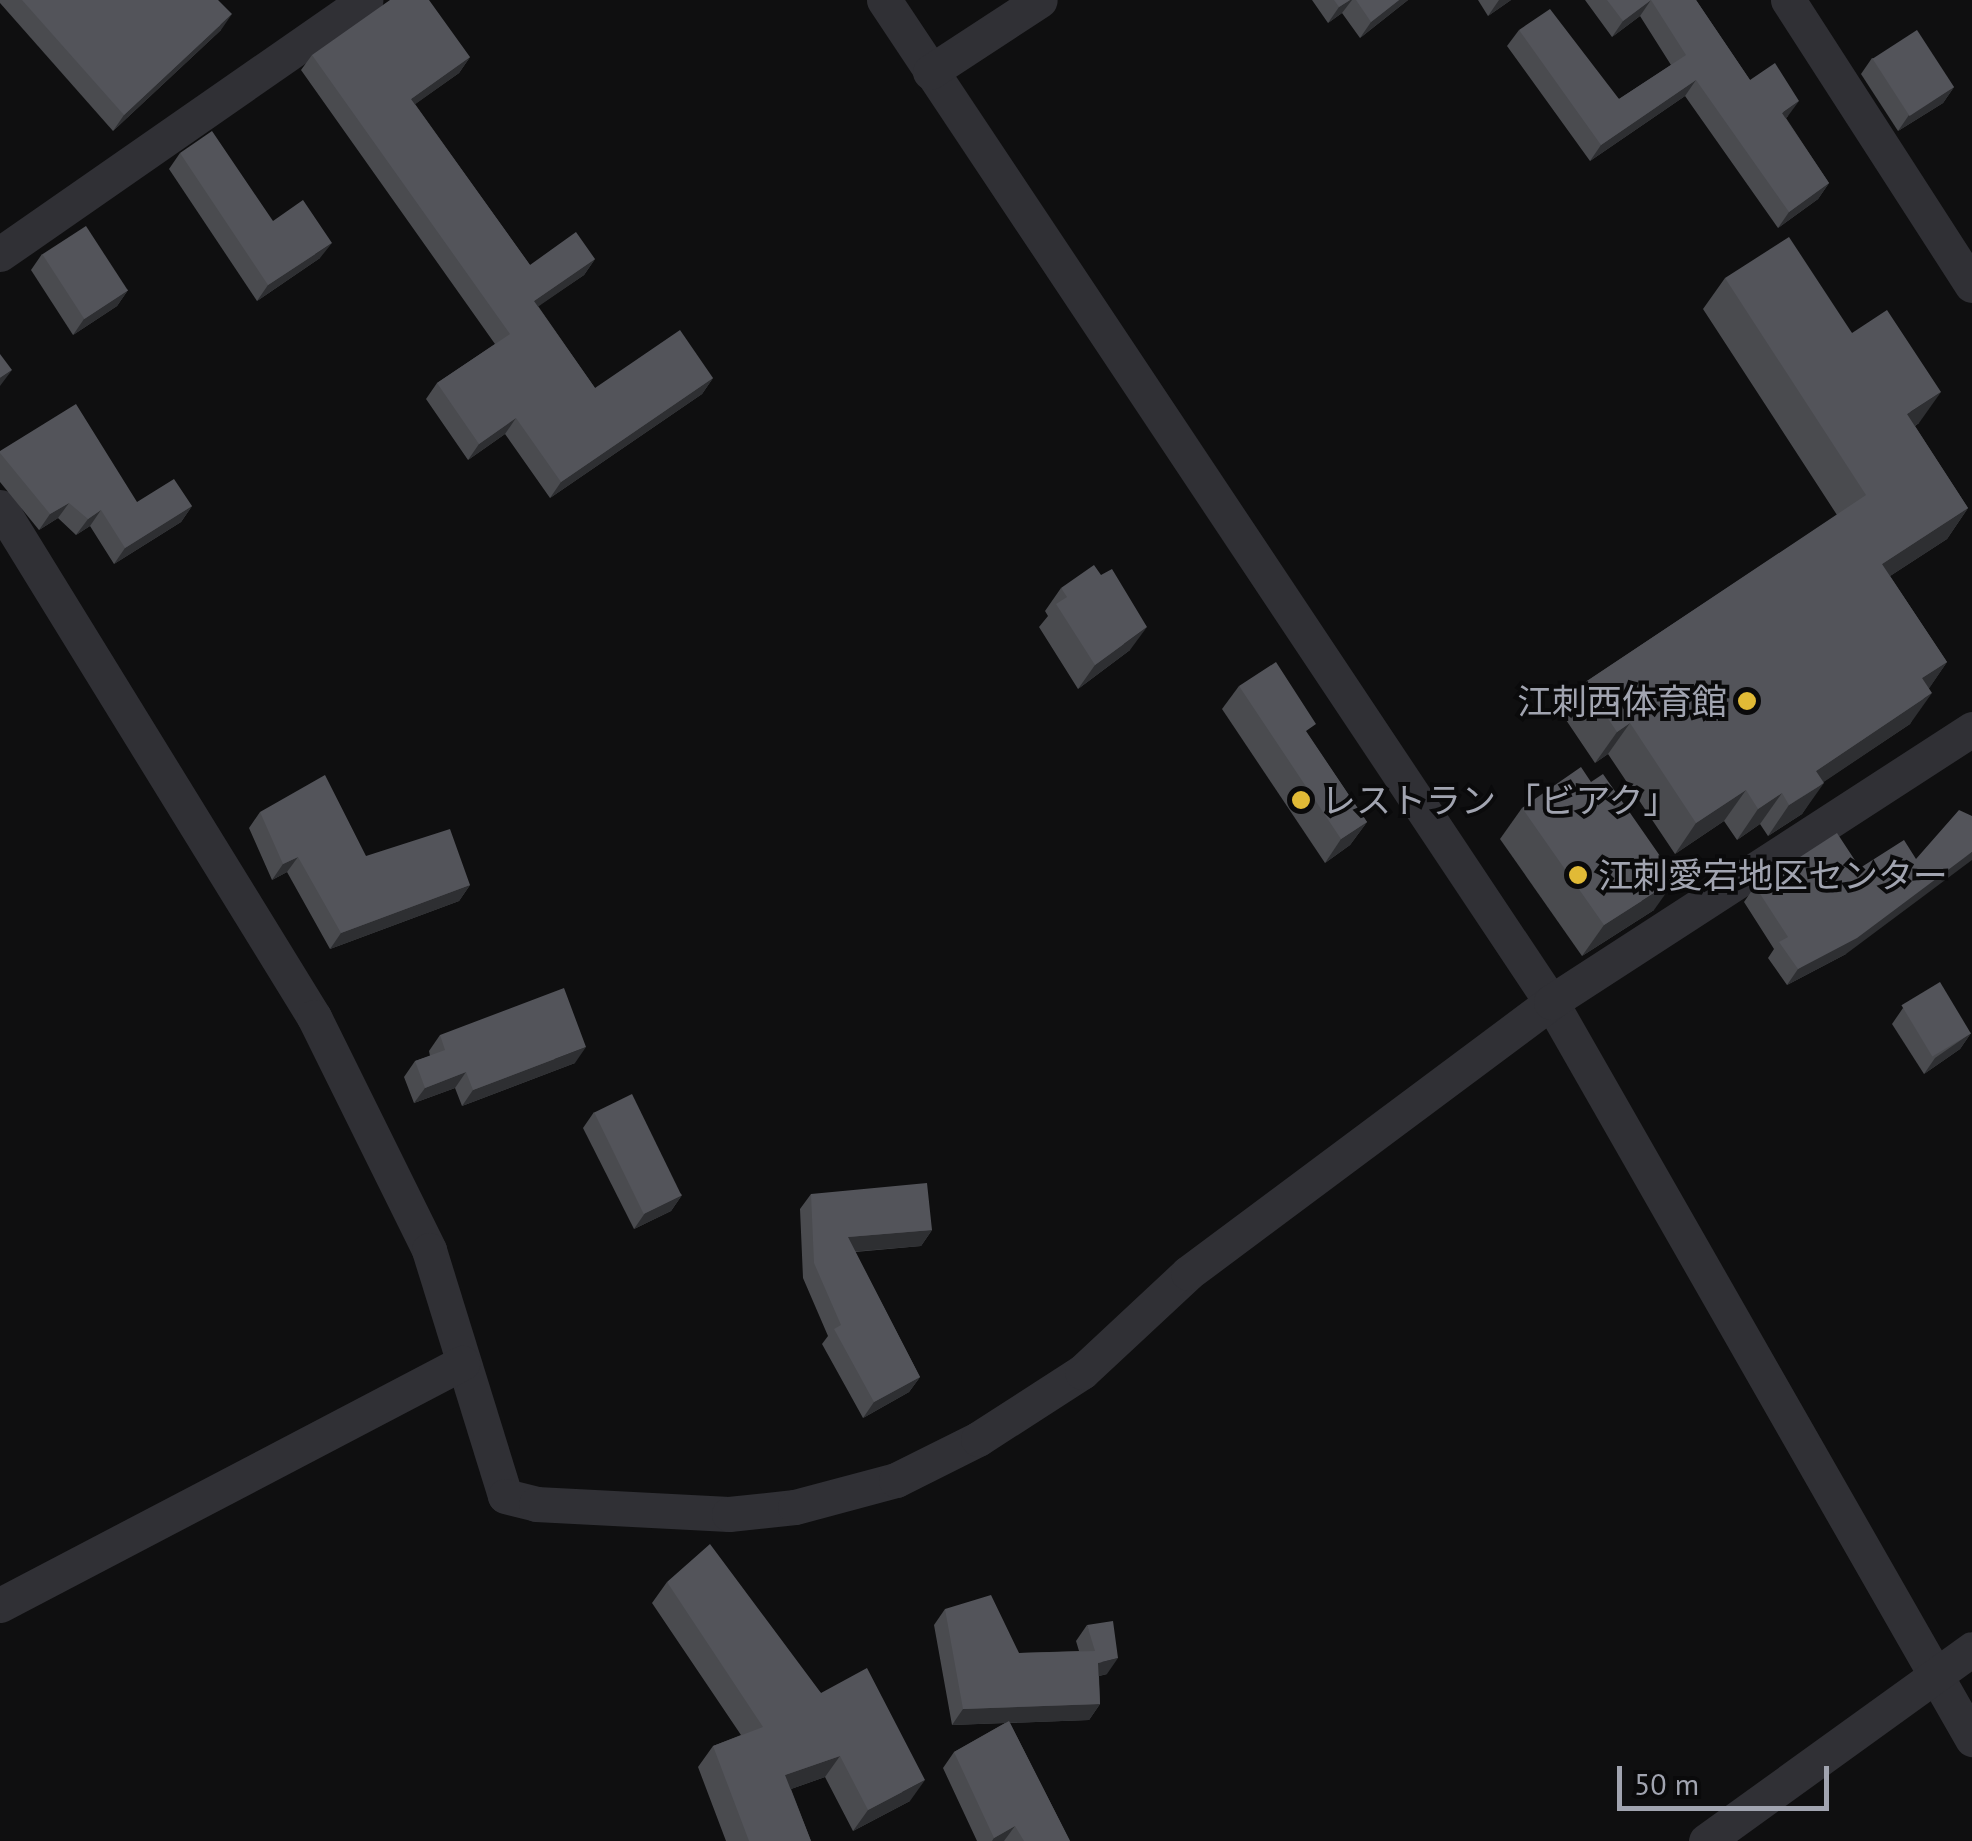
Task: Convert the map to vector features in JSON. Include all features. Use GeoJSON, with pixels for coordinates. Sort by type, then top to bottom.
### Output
{"type":"FeatureCollection","features":[{"type":"Feature","properties":{"kind":"street"},"geometry":{"type":"LineString","coordinates":[[0,254],[365,0]]}},
{"type":"Feature","properties":{"kind":"street"},"geometry":{"type":"LineString","coordinates":[[884,0],[1551,1002],[1937,1684],[1972,1739]]}},
{"type":"Feature","properties":{"kind":"street"},"geometry":{"type":"LineString","coordinates":[[930,72],[1040,0]]}},
{"type":"Feature","properties":{"kind":"street"},"geometry":{"type":"LineString","coordinates":[[1788,0],[1972,285]]}},
{"type":"Feature","properties":{"kind":"street"},"geometry":{"type":"LineString","coordinates":[[0,507],[314,1016],[429,1250],[505,1496],[729,1514],[896,1480],[1082,1372],[1188,1274],[1551,1002],[1972,730]]}},
{"type":"Feature","properties":{"kind":"street"},"geometry":{"type":"LineString","coordinates":[[0,1605],[462,1363]]}},
{"type":"Feature","properties":{"kind":"street"},"geometry":{"type":"LineString","coordinates":[[1706,1841],[1937,1684],[1972,1649]]}},
{"type":"Feature","properties":{"kind":"building"},"geometry":{"type":"Polygon","coordinates":[[[22,0],[218,0],[232,14],[124,115],[22,0]]]}},
{"type":"Feature","properties":{"kind":"building"},"geometry":{"type":"Polygon","coordinates":[[[390,0],[429,0],[470,57],[411,99],[530,265],[576,232],[595,259],[534,301],[595,388],[680,330],[713,378],[561,482],[516,418],[479,444],[437,383],[510,334],[312,55],[390,0]]]}},
{"type":"Feature","properties":{"kind":"building"},"geometry":{"type":"Polygon","coordinates":[[[1356,0],[1399,0],[1371,22],[1356,0]]]}},
{"type":"Feature","properties":{"kind":"building"},"geometry":{"type":"Polygon","coordinates":[[[1607,0],[1651,0],[1623,21],[1607,0]]]}},
{"type":"Feature","properties":{"kind":"building"},"geometry":{"type":"Polygon","coordinates":[[[1651,0],[1696,0],[1750,80],[1775,63],[1799,101],[1782,113],[1829,183],[1789,212],[1696,80],[1601,145],[1519,30],[1550,9],[1619,99],[1686,55],[1651,0]]]}},
{"type":"Feature","properties":{"kind":"building"},"geometry":{"type":"Polygon","coordinates":[[[1917,30],[1954,87],[1910,116],[1873,59],[1917,30]]]}},
{"type":"Feature","properties":{"kind":"building"},"geometry":{"type":"Polygon","coordinates":[[[212,131],[273,221],[303,200],[332,243],[268,285],[180,153],[212,131]]]}},
{"type":"Feature","properties":{"kind":"building"},"geometry":{"type":"Polygon","coordinates":[[[86,226],[128,291],[84,319],[42,254],[86,226]]]}},
{"type":"Feature","properties":{"kind":"building"},"geometry":{"type":"Polygon","coordinates":[[[1789,237],[1852,333],[1887,310],[1941,392],[1907,414],[1968,508],[1882,564],[1947,662],[1922,678],[1932,693],[1816,771],[1824,783],[1789,805],[1782,793],[1758,809],[1746,790],[1696,823],[1630,723],[1617,732],[1584,683],[1866,495],[1725,278],[1789,237]]]}},
{"type":"Feature","properties":{"kind":"building"},"geometry":{"type":"Polygon","coordinates":[[[0,354],[12,370],[0,378],[0,354]]]}},
{"type":"Feature","properties":{"kind":"building"},"geometry":{"type":"Polygon","coordinates":[[[76,404],[137,502],[174,479],[192,506],[125,548],[101,510],[88,519],[69,503],[50,514],[0,451],[76,404]]]}},
{"type":"Feature","properties":{"kind":"building"},"geometry":{"type":"Polygon","coordinates":[[[1094,565],[1101,575],[1112,569],[1147,627],[1095,665],[1056,604],[1067,597],[1061,588],[1094,565]]]}},
{"type":"Feature","properties":{"kind":"building"},"geometry":{"type":"Polygon","coordinates":[[[1276,662],[1316,724],[1306,731],[1367,822],[1341,839],[1239,686],[1276,662]]]}},
{"type":"Feature","properties":{"kind":"building"},"geometry":{"type":"Polygon","coordinates":[[[1581,767],[1591,782],[1603,774],[1676,879],[1604,925],[1522,808],[1581,767]]]}},
{"type":"Feature","properties":{"kind":"building"},"geometry":{"type":"Polygon","coordinates":[[[325,775],[366,856],[450,829],[470,885],[341,933],[298,857],[283,864],[260,812],[325,775]]]}},
{"type":"Feature","properties":{"kind":"building"},"geometry":{"type":"Polygon","coordinates":[[[1959,810],[1972,816],[1972,852],[1857,938],[1798,969],[1779,942],[1788,937],[1755,886],[1837,833],[1860,868],[1904,840],[1916,859],[1959,810]]]}},
{"type":"Feature","properties":{"kind":"building"},"geometry":{"type":"Polygon","coordinates":[[[1940,982],[1971,1033],[1932,1057],[1901,1005],[1940,982]]]}},
{"type":"Feature","properties":{"kind":"building"},"geometry":{"type":"Polygon","coordinates":[[[564,988],[586,1047],[473,1090],[466,1072],[425,1088],[415,1061],[445,1050],[440,1035],[564,988]]]}},
{"type":"Feature","properties":{"kind":"building"},"geometry":{"type":"Polygon","coordinates":[[[632,1094],[682,1196],[644,1214],[594,1112],[632,1094]]]}},
{"type":"Feature","properties":{"kind":"building"},"geometry":{"type":"Polygon","coordinates":[[[927,1183],[932,1230],[848,1237],[920,1377],[874,1402],[834,1329],[841,1325],[814,1263],[811,1194],[927,1183]]]}},
{"type":"Feature","properties":{"kind":"building"},"geometry":{"type":"Polygon","coordinates":[[[710,1544],[821,1693],[867,1668],[925,1780],[868,1810],[840,1756],[785,1775],[811,1841],[749,1841],[713,1746],[763,1727],[667,1582],[710,1544]]]}},
{"type":"Feature","properties":{"kind":"building"},"geometry":{"type":"Polygon","coordinates":[[[991,1595],[1019,1653],[1095,1651],[1087,1625],[1113,1621],[1118,1658],[1098,1663],[1100,1704],[963,1709],[945,1609],[991,1595]]]}},
{"type":"Feature","properties":{"kind":"building"},"geometry":{"type":"Polygon","coordinates":[[[1009,1721],[1070,1841],[1024,1841],[1015,1826],[994,1838],[954,1752],[1009,1721]]]}},
{"type":"Feature","properties":{"kind":"place","name":"江刺西体育館"},"geometry":{"type":"Point","coordinates":[1747,701]}},
{"type":"Feature","properties":{"kind":"place","name":"レストラン 「ビアク」"},"geometry":{"type":"Point","coordinates":[1301,800]}},
{"type":"Feature","properties":{"kind":"place","name":"江刺愛宕地区センター"},"geometry":{"type":"Point","coordinates":[1578,875]}}]}
